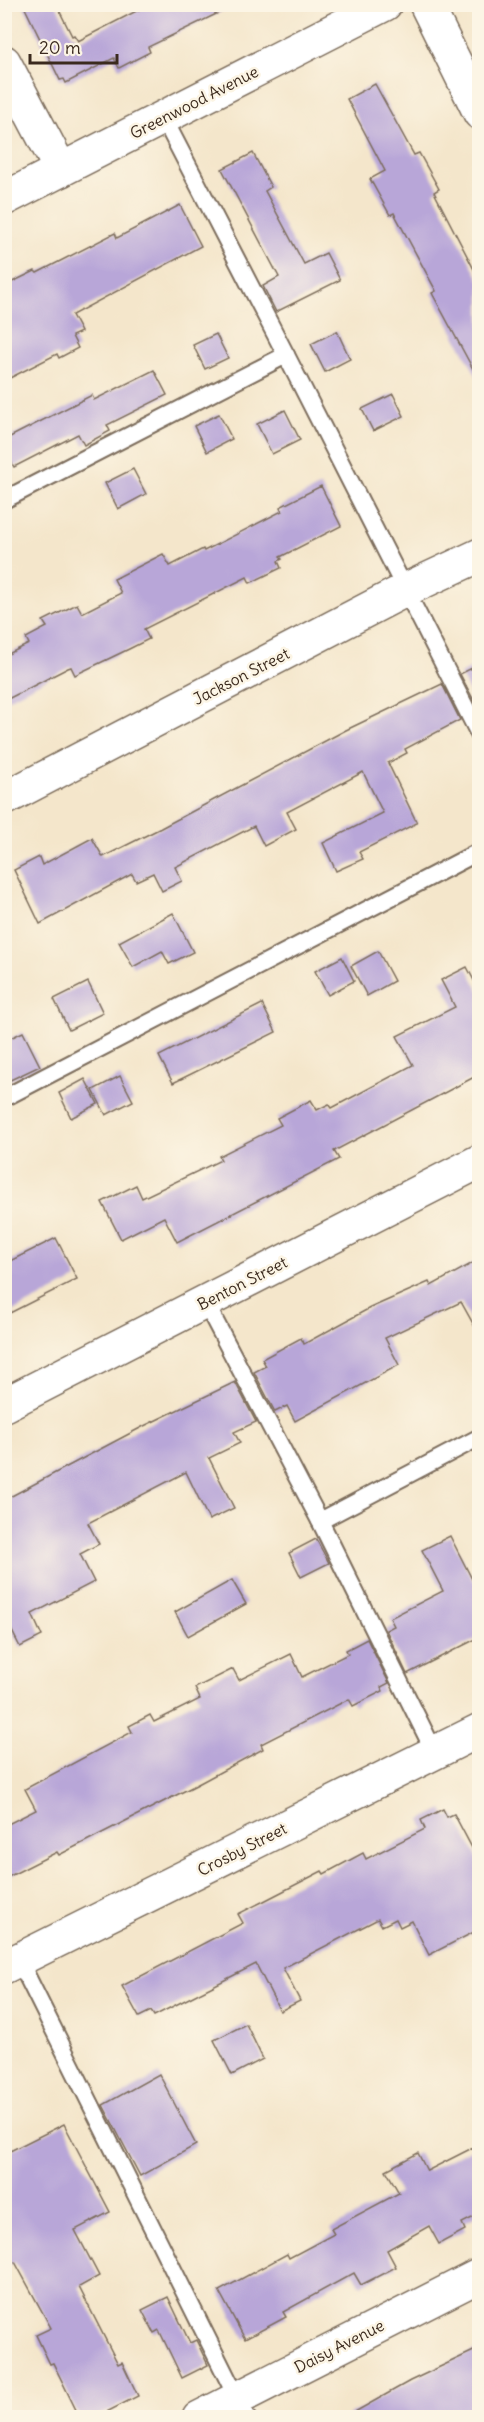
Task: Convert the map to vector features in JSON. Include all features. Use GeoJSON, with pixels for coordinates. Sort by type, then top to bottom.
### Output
{"type":"FeatureCollection","features":[{"type":"Feature","properties":{"kind":"street","name":"Greenwood Avenue"},"geometry":{"type":"LineString","coordinates":[[4,200],[385,4]]}},
{"type":"Feature","properties":{"kind":"street"},"geometry":{"type":"LineString","coordinates":[[426,4],[480,114]]}},
{"type":"Feature","properties":{"kind":"street"},"geometry":{"type":"LineString","coordinates":[[4,62],[61,170]]}},
{"type":"Feature","properties":{"kind":"street","name":"Jackson Street"},"geometry":{"type":"LineString","coordinates":[[4,798],[405,590],[480,555]]}},
{"type":"Feature","properties":{"kind":"street","name":"Benton Street"},"geometry":{"type":"LineString","coordinates":[[4,1405],[480,1161]]}},
{"type":"Feature","properties":{"kind":"street","name":"Crosby Street"},"geometry":{"type":"LineString","coordinates":[[12,1964],[480,1730]]}},
{"type":"Feature","properties":{"kind":"street","name":"Daisy Avenue"},"geometry":{"type":"LineString","coordinates":[[199,2418],[242,2408],[480,2275]]}},
{"type":"Feature","properties":{"kind":"lane"},"geometry":{"type":"LineString","coordinates":[[163,117],[480,735]]}},
{"type":"Feature","properties":{"kind":"lane"},"geometry":{"type":"LineString","coordinates":[[4,500],[286,355]]}},
{"type":"Feature","properties":{"kind":"lane"},"geometry":{"type":"LineString","coordinates":[[4,1098],[480,850]]}},
{"type":"Feature","properties":{"kind":"lane"},"geometry":{"type":"LineString","coordinates":[[205,1302],[320,1521],[435,1753]]}},
{"type":"Feature","properties":{"kind":"lane"},"geometry":{"type":"LineString","coordinates":[[320,1521],[480,1437]]}},
{"type":"Feature","properties":{"kind":"lane"},"geometry":{"type":"LineString","coordinates":[[12,1964],[242,2408]]}},
{"type":"Feature","properties":{"kind":"building"},"geometry":{"type":"Polygon","coordinates":[[[23,4],[56,4],[72,36],[74,35],[78,41],[150,4],[237,4],[148,47],[150,52],[119,68],[114,58],[66,83],[64,79],[60,80],[23,4]]]}},
{"type":"Feature","properties":{"kind":"building"},"geometry":{"type":"Polygon","coordinates":[[[375,84],[414,155],[419,153],[439,189],[434,192],[480,281],[480,382],[432,293],[436,291],[394,213],[390,215],[370,179],[385,171],[347,99],[375,84]]]}},
{"type":"Feature","properties":{"kind":"building"},"geometry":{"type":"Polygon","coordinates":[[[253,153],[271,187],[265,191],[304,264],[326,253],[340,280],[276,312],[263,286],[279,277],[222,169],[253,153]]]}},
{"type":"Feature","properties":{"kind":"building"},"geometry":{"type":"Polygon","coordinates":[[[180,205],[201,246],[72,315],[81,332],[72,336],[78,348],[59,358],[57,354],[4,381],[4,286],[35,271],[37,273],[115,233],[117,238],[180,205]]]}},
{"type":"Feature","properties":{"kind":"building"},"geometry":{"type":"Polygon","coordinates":[[[337,331],[350,359],[325,372],[311,344],[337,331]]]}},
{"type":"Feature","properties":{"kind":"building"},"geometry":{"type":"Polygon","coordinates":[[[216,334],[228,358],[205,369],[193,345],[216,334]]]}},
{"type":"Feature","properties":{"kind":"building"},"geometry":{"type":"Polygon","coordinates":[[[154,370],[167,395],[107,425],[110,431],[84,445],[78,434],[14,467],[4,449],[4,440],[92,395],[94,400],[154,370]]]}},
{"type":"Feature","properties":{"kind":"building"},"geometry":{"type":"Polygon","coordinates":[[[393,394],[404,416],[373,431],[362,409],[393,394]]]}},
{"type":"Feature","properties":{"kind":"building"},"geometry":{"type":"Polygon","coordinates":[[[285,410],[300,440],[272,454],[257,424],[285,410]]]}},
{"type":"Feature","properties":{"kind":"building"},"geometry":{"type":"Polygon","coordinates":[[[219,414],[232,439],[207,452],[194,426],[219,414]]]}},
{"type":"Feature","properties":{"kind":"building"},"geometry":{"type":"Polygon","coordinates":[[[133,469],[146,494],[118,509],[105,483],[133,469]]]}},
{"type":"Feature","properties":{"kind":"building"},"geometry":{"type":"Polygon","coordinates":[[[321,486],[341,526],[280,557],[282,559],[278,561],[281,568],[250,583],[247,577],[144,629],[149,639],[75,675],[71,667],[68,668],[4,701],[4,656],[29,644],[26,638],[47,627],[43,621],[77,604],[82,613],[121,593],[114,579],[163,554],[170,566],[203,549],[204,551],[282,511],[280,507],[321,486]]]}},
{"type":"Feature","properties":{"kind":"building"},"geometry":{"type":"Polygon","coordinates":[[[480,664],[480,710],[479,710],[460,674],[480,664]]]}},
{"type":"Feature","properties":{"kind":"building"},"geometry":{"type":"Polygon","coordinates":[[[442,684],[460,720],[405,749],[407,753],[388,763],[417,823],[359,852],[363,859],[336,871],[323,843],[383,813],[363,772],[287,812],[296,829],[264,846],[254,826],[175,867],[182,881],[162,891],[153,873],[136,881],[132,874],[40,924],[14,870],[39,857],[42,865],[92,838],[103,857],[346,730],[442,684]]]}},
{"type":"Feature","properties":{"kind":"building"},"geometry":{"type":"Polygon","coordinates":[[[173,913],[193,952],[169,964],[162,951],[133,967],[119,942],[173,913]]]}},
{"type":"Feature","properties":{"kind":"building"},"geometry":{"type":"Polygon","coordinates":[[[378,951],[394,981],[367,996],[351,966],[378,951]]]}},
{"type":"Feature","properties":{"kind":"building"},"geometry":{"type":"Polygon","coordinates":[[[342,957],[354,981],[328,995],[315,971],[342,957]]]}},
{"type":"Feature","properties":{"kind":"building"},"geometry":{"type":"Polygon","coordinates":[[[467,967],[480,992],[480,1074],[334,1151],[339,1159],[177,1242],[164,1217],[121,1239],[102,1202],[136,1185],[142,1198],[221,1160],[219,1156],[281,1125],[277,1118],[311,1100],[317,1110],[329,1104],[332,1108],[413,1065],[397,1036],[455,1007],[441,980],[467,967]]]}},
{"type":"Feature","properties":{"kind":"building"},"geometry":{"type":"Polygon","coordinates":[[[88,982],[103,1013],[69,1030],[54,999],[88,982]]]}},
{"type":"Feature","properties":{"kind":"building"},"geometry":{"type":"Polygon","coordinates":[[[262,1004],[276,1032],[173,1083],[159,1056],[262,1004]]]}},
{"type":"Feature","properties":{"kind":"building"},"geometry":{"type":"Polygon","coordinates":[[[23,1032],[40,1066],[4,1083],[4,1041],[23,1032]]]}},
{"type":"Feature","properties":{"kind":"building"},"geometry":{"type":"Polygon","coordinates":[[[120,1076],[133,1101],[106,1115],[93,1090],[120,1076]]]}},
{"type":"Feature","properties":{"kind":"building"},"geometry":{"type":"Polygon","coordinates":[[[85,1079],[98,1104],[71,1118],[59,1093],[85,1079]]]}},
{"type":"Feature","properties":{"kind":"building"},"geometry":{"type":"Polygon","coordinates":[[[56,1238],[77,1279],[4,1316],[4,1264],[56,1238]]]}},
{"type":"Feature","properties":{"kind":"building"},"geometry":{"type":"Polygon","coordinates":[[[480,1259],[480,1336],[461,1302],[385,1338],[399,1365],[295,1421],[287,1406],[275,1412],[254,1372],[266,1366],[262,1359],[301,1338],[304,1344],[370,1308],[429,1282],[431,1286],[480,1259]]]}},
{"type":"Feature","properties":{"kind":"building"},"geometry":{"type":"Polygon","coordinates":[[[235,1382],[256,1422],[234,1432],[240,1443],[209,1458],[234,1508],[209,1520],[186,1472],[88,1523],[99,1544],[80,1554],[94,1582],[32,1614],[42,1636],[20,1647],[4,1615],[4,1500],[144,1426],[235,1382]]]}},
{"type":"Feature","properties":{"kind":"building"},"geometry":{"type":"Polygon","coordinates":[[[450,1536],[473,1581],[480,1578],[480,1637],[407,1674],[386,1630],[394,1626],[390,1618],[443,1591],[422,1550],[450,1536]]]}},
{"type":"Feature","properties":{"kind":"building"},"geometry":{"type":"Polygon","coordinates":[[[316,1539],[329,1563],[301,1577],[289,1553],[316,1539]]]}},
{"type":"Feature","properties":{"kind":"building"},"geometry":{"type":"Polygon","coordinates":[[[232,1580],[246,1604],[188,1636],[175,1612],[232,1580]]]}},
{"type":"Feature","properties":{"kind":"building"},"geometry":{"type":"Polygon","coordinates":[[[367,1639],[389,1683],[381,1687],[383,1691],[353,1706],[349,1699],[261,1744],[263,1749],[198,1784],[59,1855],[57,1852],[4,1879],[4,1826],[36,1810],[25,1789],[132,1732],[129,1726],[150,1715],[154,1722],[200,1699],[195,1688],[233,1669],[239,1680],[291,1654],[302,1677],[348,1654],[346,1650],[367,1639]]]}},
{"type":"Feature","properties":{"kind":"building"},"geometry":{"type":"Polygon","coordinates":[[[443,1809],[447,1817],[454,1814],[480,1863],[480,1929],[429,1955],[412,1921],[400,1927],[396,1919],[382,1926],[378,1919],[283,1968],[300,2001],[280,2011],[256,1964],[154,2016],[151,2011],[139,2017],[122,1986],[243,1923],[238,1914],[322,1871],[324,1874],[363,1853],[366,1859],[425,1829],[421,1820],[443,1809]]]}},
{"type":"Feature","properties":{"kind":"building"},"geometry":{"type":"Polygon","coordinates":[[[246,2024],[263,2059],[232,2075],[214,2040],[246,2024]]]}},
{"type":"Feature","properties":{"kind":"building"},"geometry":{"type":"Polygon","coordinates":[[[159,2074],[196,2145],[140,2176],[103,2105],[159,2074]]]}},
{"type":"Feature","properties":{"kind":"building"},"geometry":{"type":"Polygon","coordinates":[[[64,2124],[110,2212],[75,2230],[99,2276],[79,2287],[118,2364],[122,2362],[138,2396],[95,2418],[80,2418],[53,2363],[50,2364],[36,2335],[51,2328],[15,2262],[4,2268],[4,2154],[64,2124]]]}},
{"type":"Feature","properties":{"kind":"building"},"geometry":{"type":"Polygon","coordinates":[[[480,2144],[480,2214],[462,2223],[465,2230],[439,2244],[429,2226],[387,2250],[396,2267],[361,2285],[354,2273],[283,2312],[286,2317],[245,2339],[219,2291],[287,2254],[289,2258],[334,2234],[331,2229],[399,2193],[386,2170],[418,2153],[427,2171],[480,2144]]]}},
{"type":"Feature","properties":{"kind":"building"},"geometry":{"type":"Polygon","coordinates":[[[168,2297],[190,2343],[196,2340],[208,2365],[182,2378],[159,2330],[154,2333],[142,2310],[168,2297]]]}},
{"type":"Feature","properties":{"kind":"building"},"geometry":{"type":"Polygon","coordinates":[[[480,2348],[480,2418],[344,2418],[410,2381],[480,2348]]]}}]}
